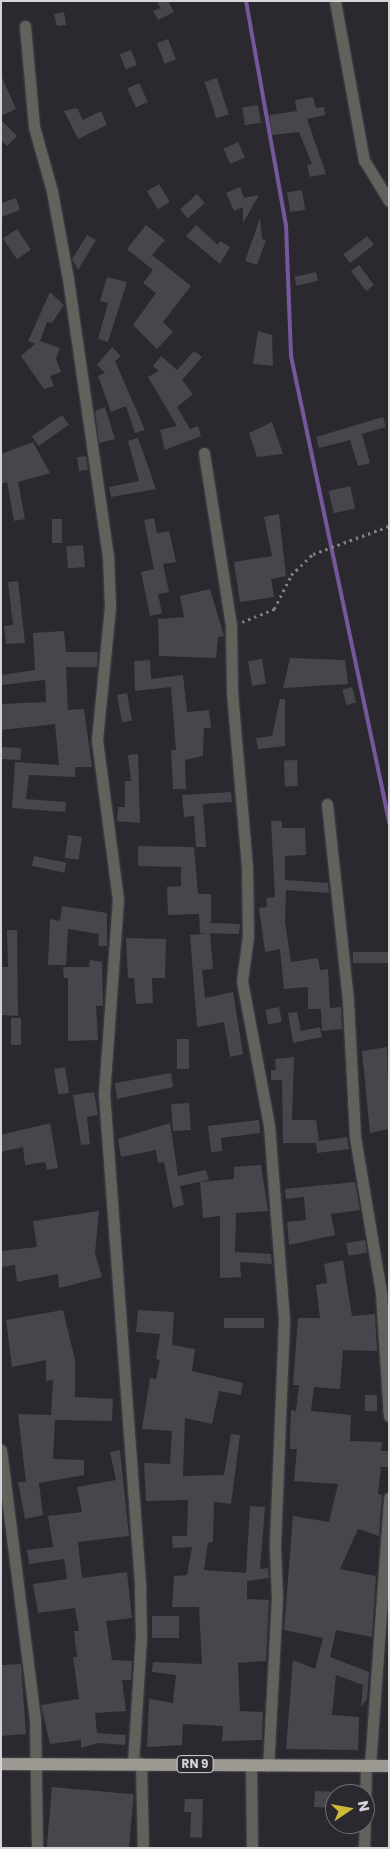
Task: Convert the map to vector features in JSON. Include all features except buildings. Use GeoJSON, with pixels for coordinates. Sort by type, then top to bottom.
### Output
{"type":"FeatureCollection","features":[{"type":"Feature","properties":{"kind":"main road","name":"RN 9"},"geometry":{"type":"LineString","coordinates":[[1,1764],[137,1763],[251,1766],[389,1766]]}},
{"type":"Feature","properties":{"kind":"street"},"geometry":{"type":"LineString","coordinates":[[335,1],[364,160],[389,201]]}},
{"type":"Feature","properties":{"kind":"street"},"geometry":{"type":"LineString","coordinates":[[26,26],[35,96],[34,127],[52,191],[68,278],[108,555],[110,607],[97,740],[118,898],[104,1093],[140,1589],[141,1636],[137,1763],[143,1848]]}},
{"type":"Feature","properties":{"kind":"street"},"geometry":{"type":"LineString","coordinates":[[204,453],[231,624],[232,692],[247,866],[247,944],[242,980],[269,1125],[284,1320],[275,1548],[277,1597],[268,1766]]}},
{"type":"Feature","properties":{"kind":"street"},"geometry":{"type":"LineString","coordinates":[[327,804],[336,870],[355,1137],[381,1293],[389,1416]]}},
{"type":"Feature","properties":{"kind":"street"},"geometry":{"type":"LineString","coordinates":[[1,1450],[39,1764],[37,1848]]}},
{"type":"Feature","properties":{"kind":"street"},"geometry":{"type":"LineString","coordinates":[[367,1784],[389,1498]]}},
{"type":"Feature","properties":{"kind":"street"},"geometry":{"type":"LineString","coordinates":[[251,1766],[252,1848]]}},
{"type":"Feature","properties":{"kind":"street"},"geometry":{"type":"LineString","coordinates":[[364,1848],[365,1834]]}},
{"type":"Feature","properties":{"kind":"path"},"geometry":{"type":"LineString","coordinates":[[231,624],[274,609],[291,575],[329,545],[389,526]]}},
{"type":"Feature","properties":{"kind":"waterway"},"geometry":{"type":"LineString","coordinates":[[246,1],[286,225],[291,356],[389,823]]}}]}
